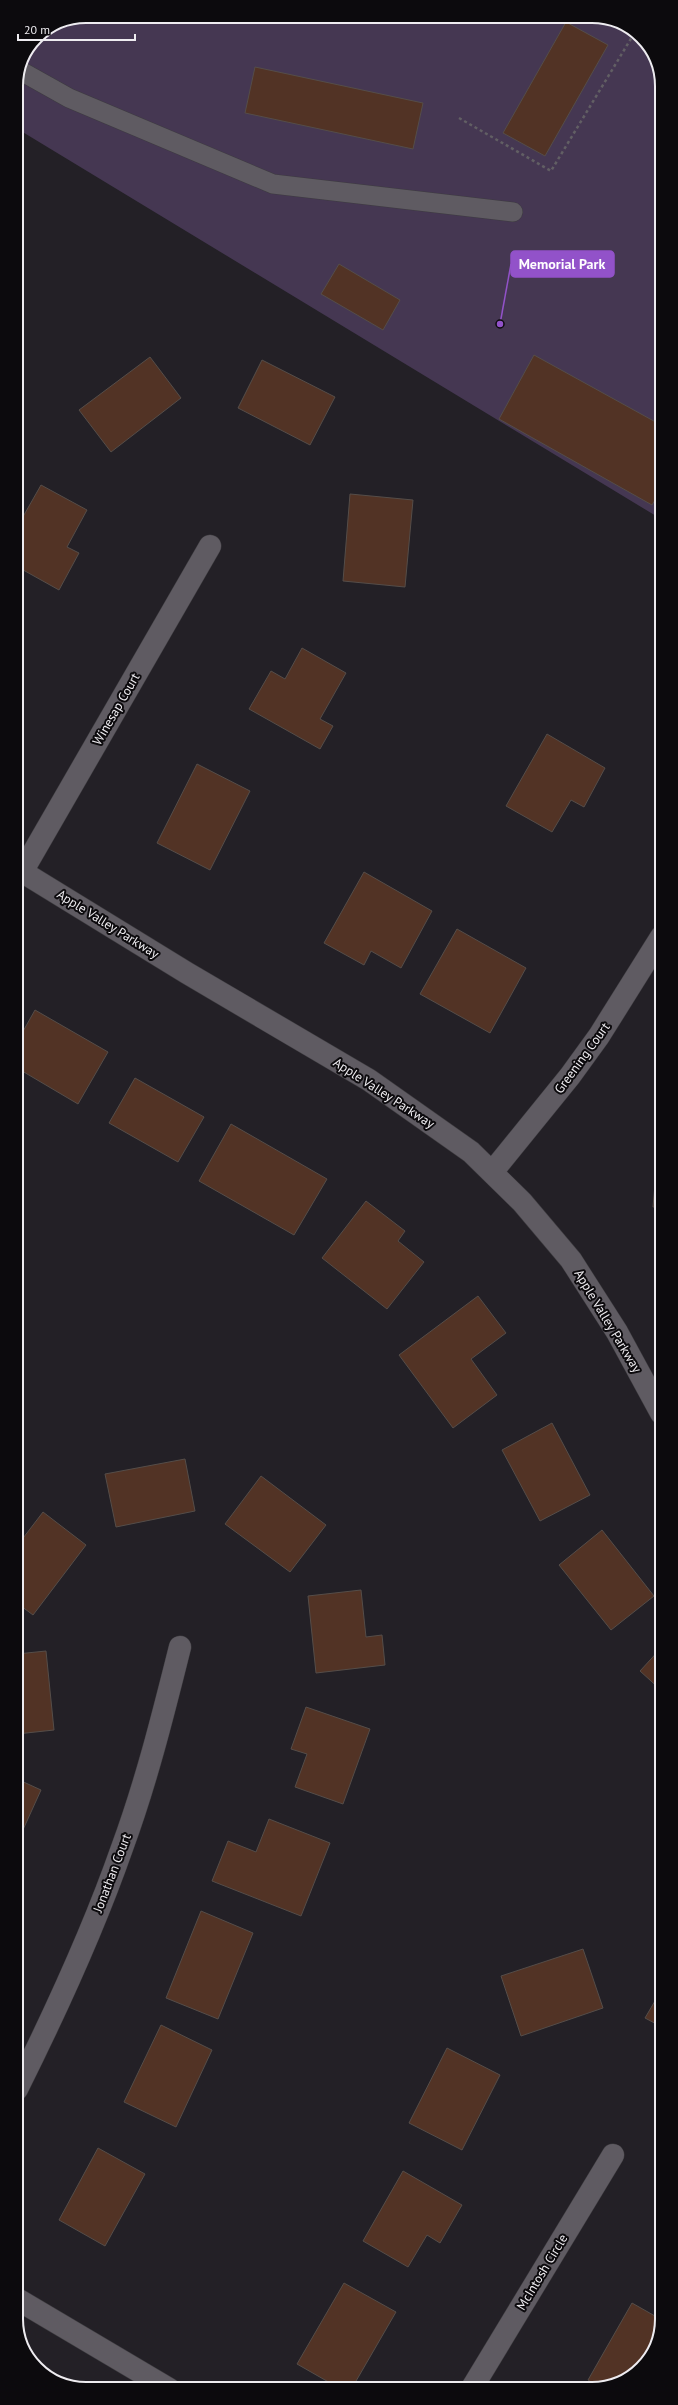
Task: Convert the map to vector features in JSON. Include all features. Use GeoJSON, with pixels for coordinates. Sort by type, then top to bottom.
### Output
{"type":"FeatureCollection","features":[{"type":"Feature","properties":{"kind":"street","name":"Winesap Court"},"geometry":{"type":"LineString","coordinates":[[23,865],[210,546]]}},
{"type":"Feature","properties":{"kind":"street","name":"Apple Valley Parkway"},"geometry":{"type":"LineString","coordinates":[[23,872],[187,973],[369,1080],[444,1132],[493,1171],[522,1202],[571,1260],[617,1332],[655,1402]]}},
{"type":"Feature","properties":{"kind":"street","name":"Greening Court"},"geometry":{"type":"LineString","coordinates":[[493,1171],[579,1065],[655,947]]}},
{"type":"Feature","properties":{"kind":"street","name":"Jonathan Court"},"geometry":{"type":"LineString","coordinates":[[23,2077],[69,1979],[122,1848],[153,1751],[180,1648]]}},
{"type":"Feature","properties":{"kind":"street","name":"McIntosh Circle"},"geometry":{"type":"LineString","coordinates":[[476,2382],[613,2155]]}},
{"type":"Feature","properties":{"kind":"street"},"geometry":{"type":"LineString","coordinates":[[23,2303],[157,2382]]}},
{"type":"Feature","properties":{"kind":"lane"},"geometry":{"type":"LineString","coordinates":[[24,73],[69,98],[273,184],[513,212]]}},
{"type":"Feature","properties":{"kind":"path"},"geometry":{"type":"LineString","coordinates":[[459,118],[551,171],[631,38]]}},
{"type":"Feature","properties":{"kind":"shaded area"},"geometry":{"type":"Polygon","coordinates":[[[86,23],[596,23],[608,25],[623,31],[642,48],[647,55],[654,74],[655,86],[655,515],[23,132],[24,74],[34,51],[51,34],[62,28],[74,24],[86,23]]]}},
{"type":"Feature","properties":{"kind":"building"},"geometry":{"type":"Polygon","coordinates":[[[565,23],[608,45],[545,156],[503,133],[565,23]]]}},
{"type":"Feature","properties":{"kind":"building"},"geometry":{"type":"Polygon","coordinates":[[[255,67],[423,103],[413,149],[245,113],[255,67]]]}},
{"type":"Feature","properties":{"kind":"building"},"geometry":{"type":"Polygon","coordinates":[[[339,264],[400,300],[383,330],[321,294],[339,264]]]}},
{"type":"Feature","properties":{"kind":"building"},"geometry":{"type":"Polygon","coordinates":[[[534,355],[655,422],[655,500],[652,505],[499,419],[534,355]]]}},
{"type":"Feature","properties":{"kind":"building"},"geometry":{"type":"Polygon","coordinates":[[[150,357],[181,398],[111,452],[79,410],[150,357]]]}},
{"type":"Feature","properties":{"kind":"building"},"geometry":{"type":"Polygon","coordinates":[[[262,360],[335,397],[310,445],[238,408],[262,360]]]}},
{"type":"Feature","properties":{"kind":"building"},"geometry":{"type":"Polygon","coordinates":[[[41,485],[87,510],[67,547],[79,553],[59,590],[23,570],[23,517],[41,485]]]}},
{"type":"Feature","properties":{"kind":"building"},"geometry":{"type":"Polygon","coordinates":[[[350,494],[413,500],[405,587],[343,581],[350,494]]]}},
{"type":"Feature","properties":{"kind":"building"},"geometry":{"type":"Polygon","coordinates":[[[302,648],[346,673],[320,719],[333,726],[320,749],[249,709],[271,671],[285,679],[302,648]]]}},
{"type":"Feature","properties":{"kind":"building"},"geometry":{"type":"Polygon","coordinates":[[[547,734],[605,768],[584,807],[571,800],[552,832],[506,806],[547,734]]]}},
{"type":"Feature","properties":{"kind":"building"},"geometry":{"type":"Polygon","coordinates":[[[197,764],[250,791],[210,870],[157,843],[197,764]]]}},
{"type":"Feature","properties":{"kind":"building"},"geometry":{"type":"Polygon","coordinates":[[[364,872],[432,911],[401,968],[371,951],[364,965],[324,943],[364,872]]]}},
{"type":"Feature","properties":{"kind":"building"},"geometry":{"type":"Polygon","coordinates":[[[457,929],[526,968],[490,1033],[420,994],[457,929]]]}},
{"type":"Feature","properties":{"kind":"building"},"geometry":{"type":"Polygon","coordinates":[[[35,1010],[108,1052],[78,1104],[23,1072],[23,1031],[35,1010]]]}},
{"type":"Feature","properties":{"kind":"building"},"geometry":{"type":"Polygon","coordinates":[[[135,1078],[204,1117],[178,1162],[109,1123],[135,1078]]]}},
{"type":"Feature","properties":{"kind":"building"},"geometry":{"type":"Polygon","coordinates":[[[231,1124],[327,1179],[294,1235],[199,1181],[231,1124]]]}},
{"type":"Feature","properties":{"kind":"building"},"geometry":{"type":"Polygon","coordinates":[[[655,1184],[655,1207],[653,1207],[655,1184]]]}},
{"type":"Feature","properties":{"kind":"building"},"geometry":{"type":"Polygon","coordinates":[[[366,1201],[405,1231],[398,1241],[424,1262],[387,1309],[322,1258],[366,1201]]]}},
{"type":"Feature","properties":{"kind":"building"},"geometry":{"type":"Polygon","coordinates":[[[478,1296],[506,1333],[471,1359],[497,1395],[453,1428],[399,1355],[478,1296]]]}},
{"type":"Feature","properties":{"kind":"building"},"geometry":{"type":"Polygon","coordinates":[[[552,1423],[590,1495],[540,1521],[502,1450],[552,1423]]]}},
{"type":"Feature","properties":{"kind":"building"},"geometry":{"type":"Polygon","coordinates":[[[185,1459],[195,1511],[116,1527],[105,1474],[185,1459]]]}},
{"type":"Feature","properties":{"kind":"building"},"geometry":{"type":"Polygon","coordinates":[[[261,1476],[326,1525],[290,1572],[225,1524],[261,1476]]]}},
{"type":"Feature","properties":{"kind":"building"},"geometry":{"type":"Polygon","coordinates":[[[43,1512],[86,1545],[33,1615],[23,1608],[23,1538],[43,1512]]]}},
{"type":"Feature","properties":{"kind":"building"},"geometry":{"type":"Polygon","coordinates":[[[602,1530],[654,1596],[611,1630],[559,1565],[602,1530]]]}},
{"type":"Feature","properties":{"kind":"building"},"geometry":{"type":"Polygon","coordinates":[[[361,1590],[366,1637],[382,1635],[385,1665],[316,1673],[308,1596],[361,1590]]]}},
{"type":"Feature","properties":{"kind":"building"},"geometry":{"type":"Polygon","coordinates":[[[46,1651],[54,1730],[23,1733],[23,1653],[46,1651]]]}},
{"type":"Feature","properties":{"kind":"building"},"geometry":{"type":"Polygon","coordinates":[[[655,1655],[655,1685],[640,1671],[655,1655]]]}},
{"type":"Feature","properties":{"kind":"building"},"geometry":{"type":"Polygon","coordinates":[[[306,1707],[370,1729],[343,1804],[295,1787],[307,1754],[291,1749],[306,1707]]]}},
{"type":"Feature","properties":{"kind":"building"},"geometry":{"type":"Polygon","coordinates":[[[23,1782],[41,1790],[23,1830],[23,1782]]]}},
{"type":"Feature","properties":{"kind":"building"},"geometry":{"type":"Polygon","coordinates":[[[269,1819],[330,1843],[301,1916],[212,1881],[228,1841],[256,1852],[269,1819]]]}},
{"type":"Feature","properties":{"kind":"building"},"geometry":{"type":"Polygon","coordinates":[[[201,1911],[253,1933],[218,2019],[166,1998],[201,1911]]]}},
{"type":"Feature","properties":{"kind":"building"},"geometry":{"type":"Polygon","coordinates":[[[583,1949],[603,2008],[521,2036],[501,1976],[583,1949]]]}},
{"type":"Feature","properties":{"kind":"building"},"geometry":{"type":"Polygon","coordinates":[[[655,2001],[655,2023],[645,2018],[655,2001]]]}},
{"type":"Feature","properties":{"kind":"building"},"geometry":{"type":"Polygon","coordinates":[[[161,2025],[212,2050],[176,2127],[124,2102],[161,2025]]]}},
{"type":"Feature","properties":{"kind":"building"},"geometry":{"type":"Polygon","coordinates":[[[447,2048],[500,2075],[462,2150],[409,2123],[447,2048]]]}},
{"type":"Feature","properties":{"kind":"building"},"geometry":{"type":"Polygon","coordinates":[[[98,2148],[145,2174],[105,2246],[59,2220],[98,2148]]]}},
{"type":"Feature","properties":{"kind":"building"},"geometry":{"type":"Polygon","coordinates":[[[403,2171],[462,2205],[440,2243],[427,2235],[408,2267],[363,2241],[403,2171]]]}},
{"type":"Feature","properties":{"kind":"building"},"geometry":{"type":"Polygon","coordinates":[[[344,2283],[396,2312],[355,2382],[328,2382],[297,2364],[344,2283]]]}},
{"type":"Feature","properties":{"kind":"building"},"geometry":{"type":"Polygon","coordinates":[[[632,2303],[655,2316],[652,2339],[642,2357],[633,2366],[623,2374],[612,2379],[592,2382],[588,2380],[632,2303]]]}},
{"type":"Feature","properties":{"kind":"place","name":"Memorial Park"},"geometry":{"type":"Point","coordinates":[500,324]}}]}
